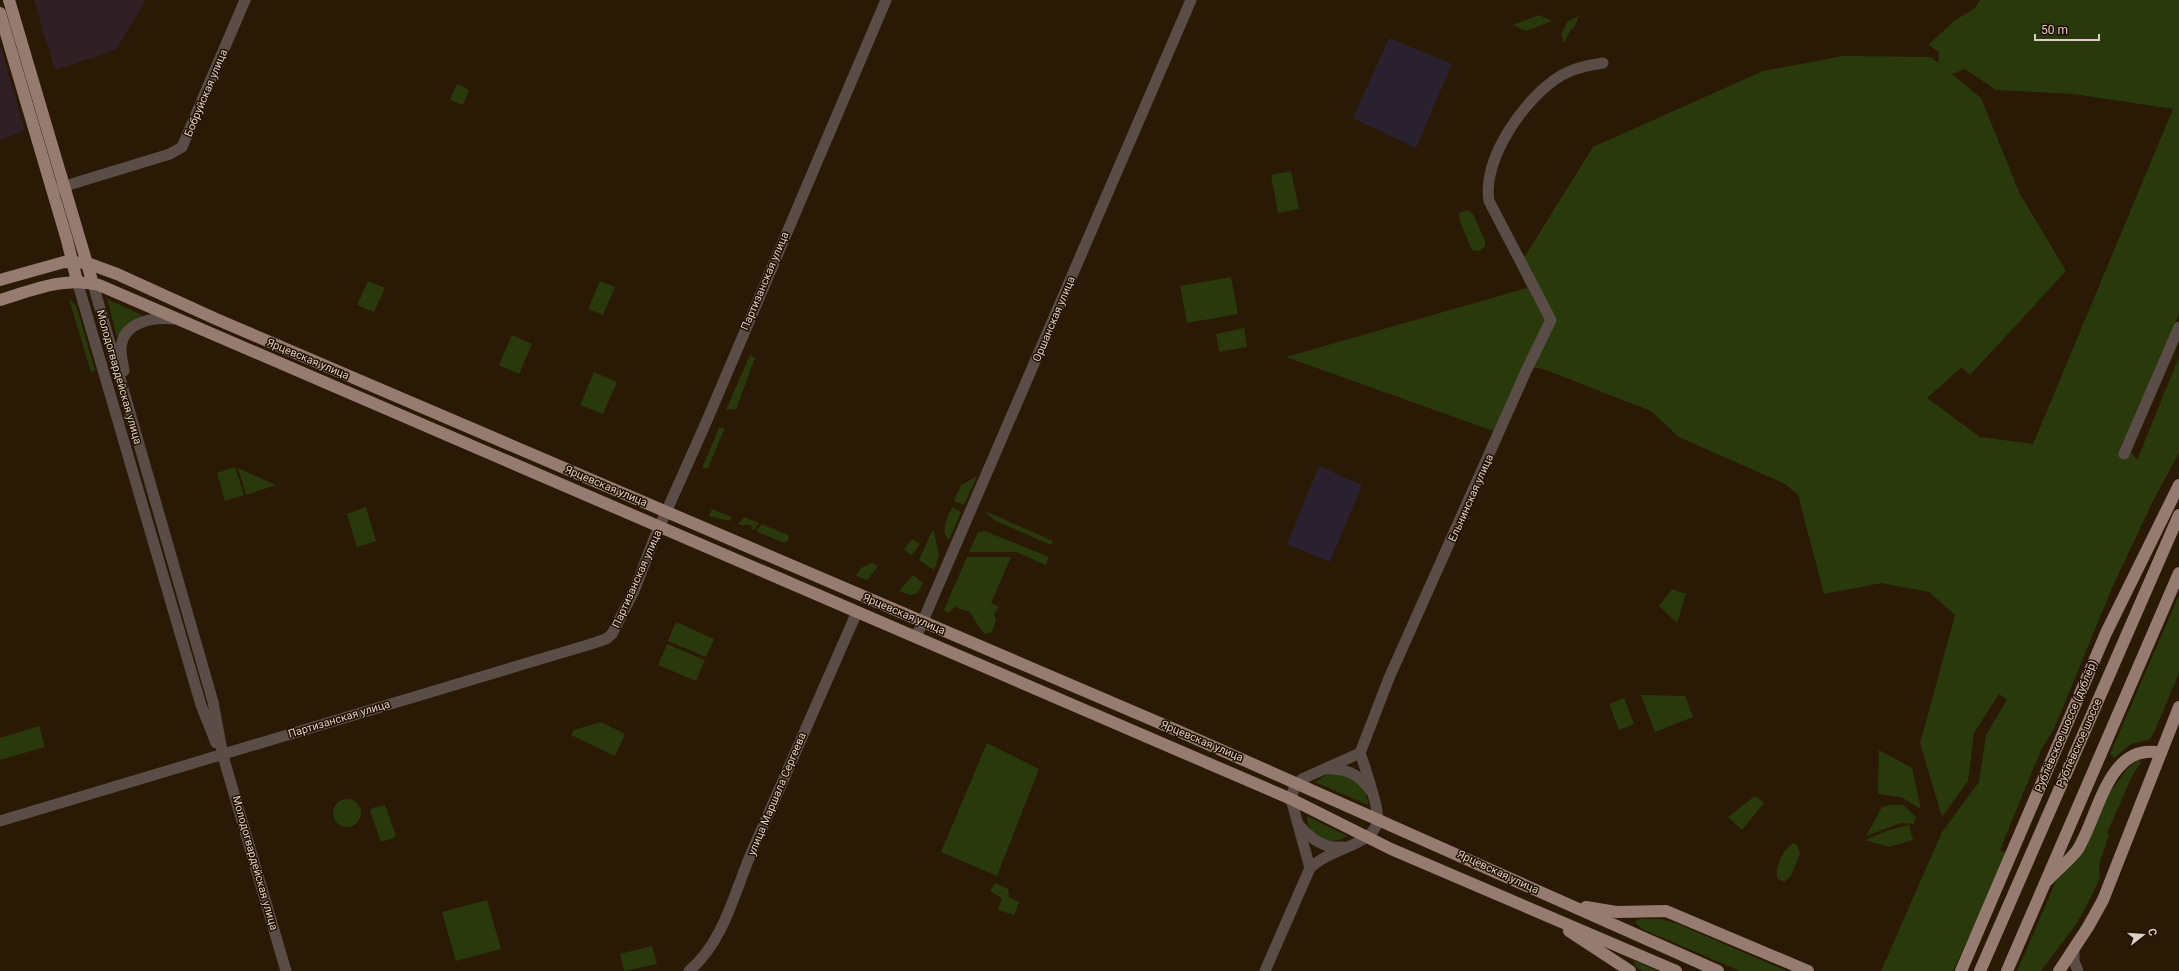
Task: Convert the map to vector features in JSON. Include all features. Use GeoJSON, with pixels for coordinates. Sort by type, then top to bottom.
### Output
{"type":"FeatureCollection","features":[{"type":"Feature","properties":{"kind":"main road","name":"Молодогвардейская улица"},"geometry":{"type":"LineString","coordinates":[[9,0],[93,284]]}},
{"type":"Feature","properties":{"kind":"main road","name":"Молодогвардейская улица"},"geometry":{"type":"LineString","coordinates":[[0,12],[73,262],[77,282]]}},
{"type":"Feature","properties":{"kind":"main road","name":"Ярцевская улица"},"geometry":{"type":"LineString","coordinates":[[0,280],[55,264],[73,262],[87,263],[117,274],[230,325],[1297,783],[1718,971]]}},
{"type":"Feature","properties":{"kind":"main road","name":"Ярцевская улица"},"geometry":{"type":"LineString","coordinates":[[0,300],[61,282],[93,284],[1291,799],[1367,838],[1676,971]]}},
{"type":"Feature","properties":{"kind":"main road","name":"Рублёвское шоссе (дублёр)"},"geometry":{"type":"LineString","coordinates":[[1961,971],[2106,633],[2179,485]]}},
{"type":"Feature","properties":{"kind":"main road","name":"Рублёвское шоссе"},"geometry":{"type":"LineString","coordinates":[[1980,971],[2179,515]]}},
{"type":"Feature","properties":{"kind":"main road"},"geometry":{"type":"LineString","coordinates":[[2007,971],[2179,573]]}},
{"type":"Feature","properties":{"kind":"main road"},"geometry":{"type":"LineString","coordinates":[[2106,633],[2152,577]]}},
{"type":"Feature","properties":{"kind":"main road"},"geometry":{"type":"LineString","coordinates":[[2059,971],[2074,950],[2103,900],[2179,708]]}},
{"type":"Feature","properties":{"kind":"main road"},"geometry":{"type":"LineString","coordinates":[[2042,889],[2078,849],[2108,782],[2119,767],[2133,755],[2151,751],[2161,753]]}},
{"type":"Feature","properties":{"kind":"main road"},"geometry":{"type":"LineString","coordinates":[[1464,880],[1460,870],[1461,866],[1467,861],[1472,860]]}},
{"type":"Feature","properties":{"kind":"main road"},"geometry":{"type":"LineString","coordinates":[[1556,899],[1605,910],[1666,911],[1808,971]]}},
{"type":"Feature","properties":{"kind":"main road"},"geometry":{"type":"LineString","coordinates":[[1536,911],[1630,971]]}},
{"type":"Feature","properties":{"kind":"street","name":"Бобруйская улица"},"geometry":{"type":"LineString","coordinates":[[52,190],[170,154],[182,148],[245,0]]}},
{"type":"Feature","properties":{"kind":"street","name":"Партизанская улица"},"geometry":{"type":"LineString","coordinates":[[0,821],[223,756],[606,639],[617,628],[886,0]]}},
{"type":"Feature","properties":{"kind":"street","name":"Оршанская улица"},"geometry":{"type":"LineString","coordinates":[[916,637],[1191,0]]}},
{"type":"Feature","properties":{"kind":"street","name":"Ельнинская улица"},"geometry":{"type":"LineString","coordinates":[[1360,753],[1389,678],[1527,369],[1551,320],[1492,207],[1488,195],[1494,164],[1499,149],[1517,118],[1546,86],[1572,70],[1603,63]]}},
{"type":"Feature","properties":{"kind":"street","name":"Молодогвардейская улица"},"geometry":{"type":"LineString","coordinates":[[77,282],[201,705],[223,756]]}},
{"type":"Feature","properties":{"kind":"street","name":"Молодогвардейская улица"},"geometry":{"type":"LineString","coordinates":[[93,284],[213,702],[223,756],[286,971]]}},
{"type":"Feature","properties":{"kind":"street"},"geometry":{"type":"LineString","coordinates":[[124,390],[121,348],[127,333],[138,323],[150,319],[175,319]]}},
{"type":"Feature","properties":{"kind":"street"},"geometry":{"type":"LineString","coordinates":[[2124,454],[2179,327]]}},
{"type":"Feature","properties":{"kind":"street","name":"улица Маршала Сергеева"},"geometry":{"type":"LineString","coordinates":[[689,971],[708,950],[726,919],[751,854],[858,612]]}},
{"type":"Feature","properties":{"kind":"street"},"geometry":{"type":"LineString","coordinates":[[1266,971],[1310,868],[1322,859],[1367,838],[1374,830],[1379,819],[1371,781],[1360,753],[1320,770],[1297,783],[1291,799],[1310,868]]}},
{"type":"Feature","properties":{"kind":"street"},"geometry":{"type":"LineString","coordinates":[[1320,770],[1338,769],[1349,771],[1359,777],[1373,793]]}},
{"type":"Feature","properties":{"kind":"street"},"geometry":{"type":"LineString","coordinates":[[1298,823],[1307,834],[1322,844],[1332,847],[1349,846]]}},
{"type":"Feature","properties":{"kind":"street"},"geometry":{"type":"LineString","coordinates":[[2074,950],[2074,961],[2078,971]]}},
{"type":"Feature","properties":{"kind":"shaded area"},"geometry":{"type":"Polygon","coordinates":[[[34,0],[146,0],[116,50],[55,70],[34,0]]]}},
{"type":"Feature","properties":{"kind":"shaded area"},"geometry":{"type":"Polygon","coordinates":[[[1389,38],[1452,64],[1416,148],[1353,118],[1389,38]]]}},
{"type":"Feature","properties":{"kind":"shaded area"},"geometry":{"type":"Polygon","coordinates":[[[0,45],[25,131],[0,140],[0,45]]]}},
{"type":"Feature","properties":{"kind":"shaded area"},"geometry":{"type":"Polygon","coordinates":[[[1319,466],[1362,485],[1330,562],[1287,544],[1319,466]]]}},
{"type":"Feature","properties":{"kind":"green space"},"geometry":{"type":"Polygon","coordinates":[[[1980,0],[2179,0],[2179,314],[2135,415],[2126,446],[2137,460],[2179,357],[2179,453],[2153,501],[2112,588],[2054,729],[2041,750],[2000,850],[2008,854],[1953,971],[1881,971],[1942,832],[1979,782],[1986,735],[2007,700],[1999,694],[1974,733],[1968,781],[1942,817],[1920,743],[1955,615],[1929,592],[1882,583],[1824,594],[1798,495],[1785,484],[1679,437],[1651,411],[1543,369],[1526,366],[1496,432],[1286,357],[1527,288],[1516,264],[1522,261],[1593,147],[1763,71],[1843,56],[1931,57],[1938,63],[1939,52],[1928,45],[1954,21],[1975,8],[1980,0]],[[1965,69],[1952,74],[1981,98],[2020,194],[2066,271],[1970,375],[1962,367],[1927,398],[1980,437],[2033,444],[2173,109],[2074,94],[1996,90],[1965,69]]]}},
{"type":"Feature","properties":{"kind":"green space"},"geometry":{"type":"Polygon","coordinates":[[[1539,15],[1552,21],[1526,31],[1513,25],[1539,15]]]}},
{"type":"Feature","properties":{"kind":"green space"},"geometry":{"type":"Polygon","coordinates":[[[1579,16],[1574,28],[1571,29],[1564,43],[1561,35],[1567,22],[1579,16]]]}},
{"type":"Feature","properties":{"kind":"green space"},"geometry":{"type":"Polygon","coordinates":[[[457,84],[469,90],[463,105],[450,100],[457,84]]]}},
{"type":"Feature","properties":{"kind":"green space"},"geometry":{"type":"Polygon","coordinates":[[[1291,171],[1299,209],[1278,213],[1271,175],[1291,171]]]}},
{"type":"Feature","properties":{"kind":"green space"},"geometry":{"type":"Polygon","coordinates":[[[1468,210],[1473,214],[1485,241],[1485,246],[1480,251],[1472,250],[1460,222],[1459,213],[1468,210]]]}},
{"type":"Feature","properties":{"kind":"green space"},"geometry":{"type":"Polygon","coordinates":[[[1231,277],[1238,314],[1187,323],[1180,286],[1231,277]]]}},
{"type":"Feature","properties":{"kind":"green space"},"geometry":{"type":"Polygon","coordinates":[[[368,281],[385,288],[374,312],[357,305],[368,281]]]}},
{"type":"Feature","properties":{"kind":"green space"},"geometry":{"type":"Polygon","coordinates":[[[600,281],[615,287],[603,315],[588,309],[600,281]]]}},
{"type":"Feature","properties":{"kind":"green space"},"geometry":{"type":"Polygon","coordinates":[[[69,299],[76,305],[95,370],[91,372],[69,299]]]}},
{"type":"Feature","properties":{"kind":"green space"},"geometry":{"type":"Polygon","coordinates":[[[107,299],[142,315],[125,326],[117,337],[107,299]]]}},
{"type":"Feature","properties":{"kind":"green space"},"geometry":{"type":"Polygon","coordinates":[[[1244,328],[1247,347],[1219,352],[1216,334],[1244,328]]]}},
{"type":"Feature","properties":{"kind":"green space"},"geometry":{"type":"Polygon","coordinates":[[[512,335],[532,344],[519,374],[499,365],[512,335]]]}},
{"type":"Feature","properties":{"kind":"green space"},"geometry":{"type":"Polygon","coordinates":[[[750,355],[755,358],[736,409],[726,410],[750,355]]]}},
{"type":"Feature","properties":{"kind":"green space"},"geometry":{"type":"Polygon","coordinates":[[[594,372],[617,382],[603,414],[580,405],[594,372]]]}},
{"type":"Feature","properties":{"kind":"green space"},"geometry":{"type":"Polygon","coordinates":[[[719,428],[725,428],[708,468],[702,468],[719,428]]]}},
{"type":"Feature","properties":{"kind":"green space"},"geometry":{"type":"Polygon","coordinates":[[[235,467],[244,495],[225,501],[217,473],[235,467]]]}},
{"type":"Feature","properties":{"kind":"green space"},"geometry":{"type":"Polygon","coordinates":[[[238,468],[276,485],[246,495],[238,468]]]}},
{"type":"Feature","properties":{"kind":"green space"},"geometry":{"type":"Polygon","coordinates":[[[977,476],[964,505],[954,501],[961,485],[977,476]]]}},
{"type":"Feature","properties":{"kind":"green space"},"geometry":{"type":"Polygon","coordinates":[[[366,507],[376,541],[357,547],[347,514],[366,507]]]}},
{"type":"Feature","properties":{"kind":"green space"},"geometry":{"type":"Polygon","coordinates":[[[952,507],[961,512],[949,540],[946,537],[944,529],[952,507]]]}},
{"type":"Feature","properties":{"kind":"green space"},"geometry":{"type":"Polygon","coordinates":[[[712,509],[732,517],[729,521],[709,516],[712,509]]]}},
{"type":"Feature","properties":{"kind":"green space"},"geometry":{"type":"Polygon","coordinates":[[[985,511],[1053,541],[1051,545],[994,520],[985,511]]]}},
{"type":"Feature","properties":{"kind":"green space"},"geometry":{"type":"Polygon","coordinates":[[[744,517],[759,523],[754,530],[751,529],[752,526],[738,524],[744,517]]]}},
{"type":"Feature","properties":{"kind":"green space"},"geometry":{"type":"Polygon","coordinates":[[[762,524],[788,535],[789,540],[784,543],[756,531],[762,524]]]}},
{"type":"Feature","properties":{"kind":"green space"},"geometry":{"type":"Polygon","coordinates":[[[932,531],[934,531],[939,556],[934,570],[919,560],[932,531]]]}},
{"type":"Feature","properties":{"kind":"green space"},"geometry":{"type":"Polygon","coordinates":[[[985,531],[1049,557],[1046,565],[1016,552],[969,552],[978,532],[985,531]]]}},
{"type":"Feature","properties":{"kind":"green space"},"geometry":{"type":"Polygon","coordinates":[[[912,539],[920,544],[912,555],[904,550],[912,539]]]}},
{"type":"Feature","properties":{"kind":"green space"},"geometry":{"type":"Polygon","coordinates":[[[967,557],[1011,557],[991,603],[999,607],[994,614],[996,620],[992,632],[985,634],[970,612],[955,607],[948,613],[944,610],[967,557]]]}},
{"type":"Feature","properties":{"kind":"green space"},"geometry":{"type":"Polygon","coordinates":[[[872,563],[878,566],[867,580],[856,576],[861,568],[872,563]]]}},
{"type":"Feature","properties":{"kind":"green space"},"geometry":{"type":"Polygon","coordinates":[[[913,575],[923,583],[918,593],[911,595],[899,591],[913,575]]]}},
{"type":"Feature","properties":{"kind":"green space"},"geometry":{"type":"Polygon","coordinates":[[[1672,589],[1686,594],[1677,623],[1659,606],[1672,589]]]}},
{"type":"Feature","properties":{"kind":"green space"},"geometry":{"type":"Polygon","coordinates":[[[2179,595],[2179,673],[2153,735],[2148,740],[2131,744],[2114,758],[2110,754],[2179,595]]]}},
{"type":"Feature","properties":{"kind":"green space"},"geometry":{"type":"Polygon","coordinates":[[[676,622],[714,639],[706,657],[668,641],[676,622]]]}},
{"type":"Feature","properties":{"kind":"green space"},"geometry":{"type":"Polygon","coordinates":[[[667,644],[705,660],[696,681],[658,665],[667,644]]]}},
{"type":"Feature","properties":{"kind":"green space"},"geometry":{"type":"Polygon","coordinates":[[[1641,695],[1685,696],[1693,717],[1655,732],[1641,695]]]}},
{"type":"Feature","properties":{"kind":"green space"},"geometry":{"type":"Polygon","coordinates":[[[1624,698],[1634,724],[1619,730],[1609,704],[1624,698]]]}},
{"type":"Feature","properties":{"kind":"green space"},"geometry":{"type":"Polygon","coordinates":[[[601,722],[625,734],[615,756],[571,735],[574,730],[601,722]]]}},
{"type":"Feature","properties":{"kind":"green space"},"geometry":{"type":"Polygon","coordinates":[[[39,726],[45,747],[0,760],[0,738],[39,726]]]}},
{"type":"Feature","properties":{"kind":"green space"},"geometry":{"type":"Polygon","coordinates":[[[987,743],[1039,769],[997,876],[941,852],[987,743]]]}},
{"type":"Feature","properties":{"kind":"green space"},"geometry":{"type":"Polygon","coordinates":[[[1879,750],[1912,768],[1921,809],[1901,797],[1878,794],[1879,750]]]}},
{"type":"Feature","properties":{"kind":"green space"},"geometry":{"type":"Polygon","coordinates":[[[2139,759],[2141,763],[2132,776],[2107,833],[2109,834],[2099,865],[2100,877],[2077,923],[2041,971],[2017,971],[2057,879],[2075,863],[2084,849],[2108,795],[2127,769],[2139,759]]]}},
{"type":"Feature","properties":{"kind":"green space"},"geometry":{"type":"Polygon","coordinates":[[[1342,774],[1360,785],[1367,799],[1368,805],[1315,782],[1326,775],[1342,774]]]}},
{"type":"Feature","properties":{"kind":"green space"},"geometry":{"type":"Polygon","coordinates":[[[1755,796],[1764,803],[1742,830],[1728,817],[1755,796]]]}},
{"type":"Feature","properties":{"kind":"green space"},"geometry":{"type":"Polygon","coordinates":[[[347,799],[357,803],[361,813],[357,823],[347,827],[337,823],[333,813],[337,803],[347,799]]]}},
{"type":"Feature","properties":{"kind":"green space"},"geometry":{"type":"Polygon","coordinates":[[[385,805],[396,836],[381,842],[370,811],[372,808],[385,805]]]}},
{"type":"Feature","properties":{"kind":"green space"},"geometry":{"type":"Polygon","coordinates":[[[1890,805],[1903,805],[1916,817],[1914,824],[1901,823],[1866,836],[1882,807],[1890,805]]]}},
{"type":"Feature","properties":{"kind":"green space"},"geometry":{"type":"Polygon","coordinates":[[[1307,816],[1347,836],[1334,841],[1315,835],[1308,823],[1307,816]]]}},
{"type":"Feature","properties":{"kind":"green space"},"geometry":{"type":"Polygon","coordinates":[[[1909,825],[1913,840],[1889,847],[1865,840],[1889,830],[1909,825]]]}},
{"type":"Feature","properties":{"kind":"green space"},"geometry":{"type":"Polygon","coordinates":[[[1793,843],[1797,845],[1800,854],[1791,876],[1784,882],[1778,879],[1778,865],[1786,849],[1793,843]]]}},
{"type":"Feature","properties":{"kind":"green space"},"geometry":{"type":"Polygon","coordinates":[[[995,883],[1008,889],[1009,897],[1019,902],[1014,915],[998,910],[1002,898],[990,891],[995,883]]]}},
{"type":"Feature","properties":{"kind":"green space"},"geometry":{"type":"Polygon","coordinates":[[[487,900],[501,949],[456,961],[442,912],[487,900]]]}},
{"type":"Feature","properties":{"kind":"green space"},"geometry":{"type":"Polygon","coordinates":[[[1640,919],[1661,919],[1678,924],[1787,971],[1740,971],[1642,929],[1636,923],[1636,921],[1640,919]]]}},
{"type":"Feature","properties":{"kind":"green space"},"geometry":{"type":"Polygon","coordinates":[[[652,946],[657,964],[624,971],[620,954],[652,946]]]}},
{"type":"Feature","properties":{"kind":"green space"},"geometry":{"type":"Polygon","coordinates":[[[1633,960],[1658,971],[1643,971],[1636,968],[1633,960]]]}}]}
